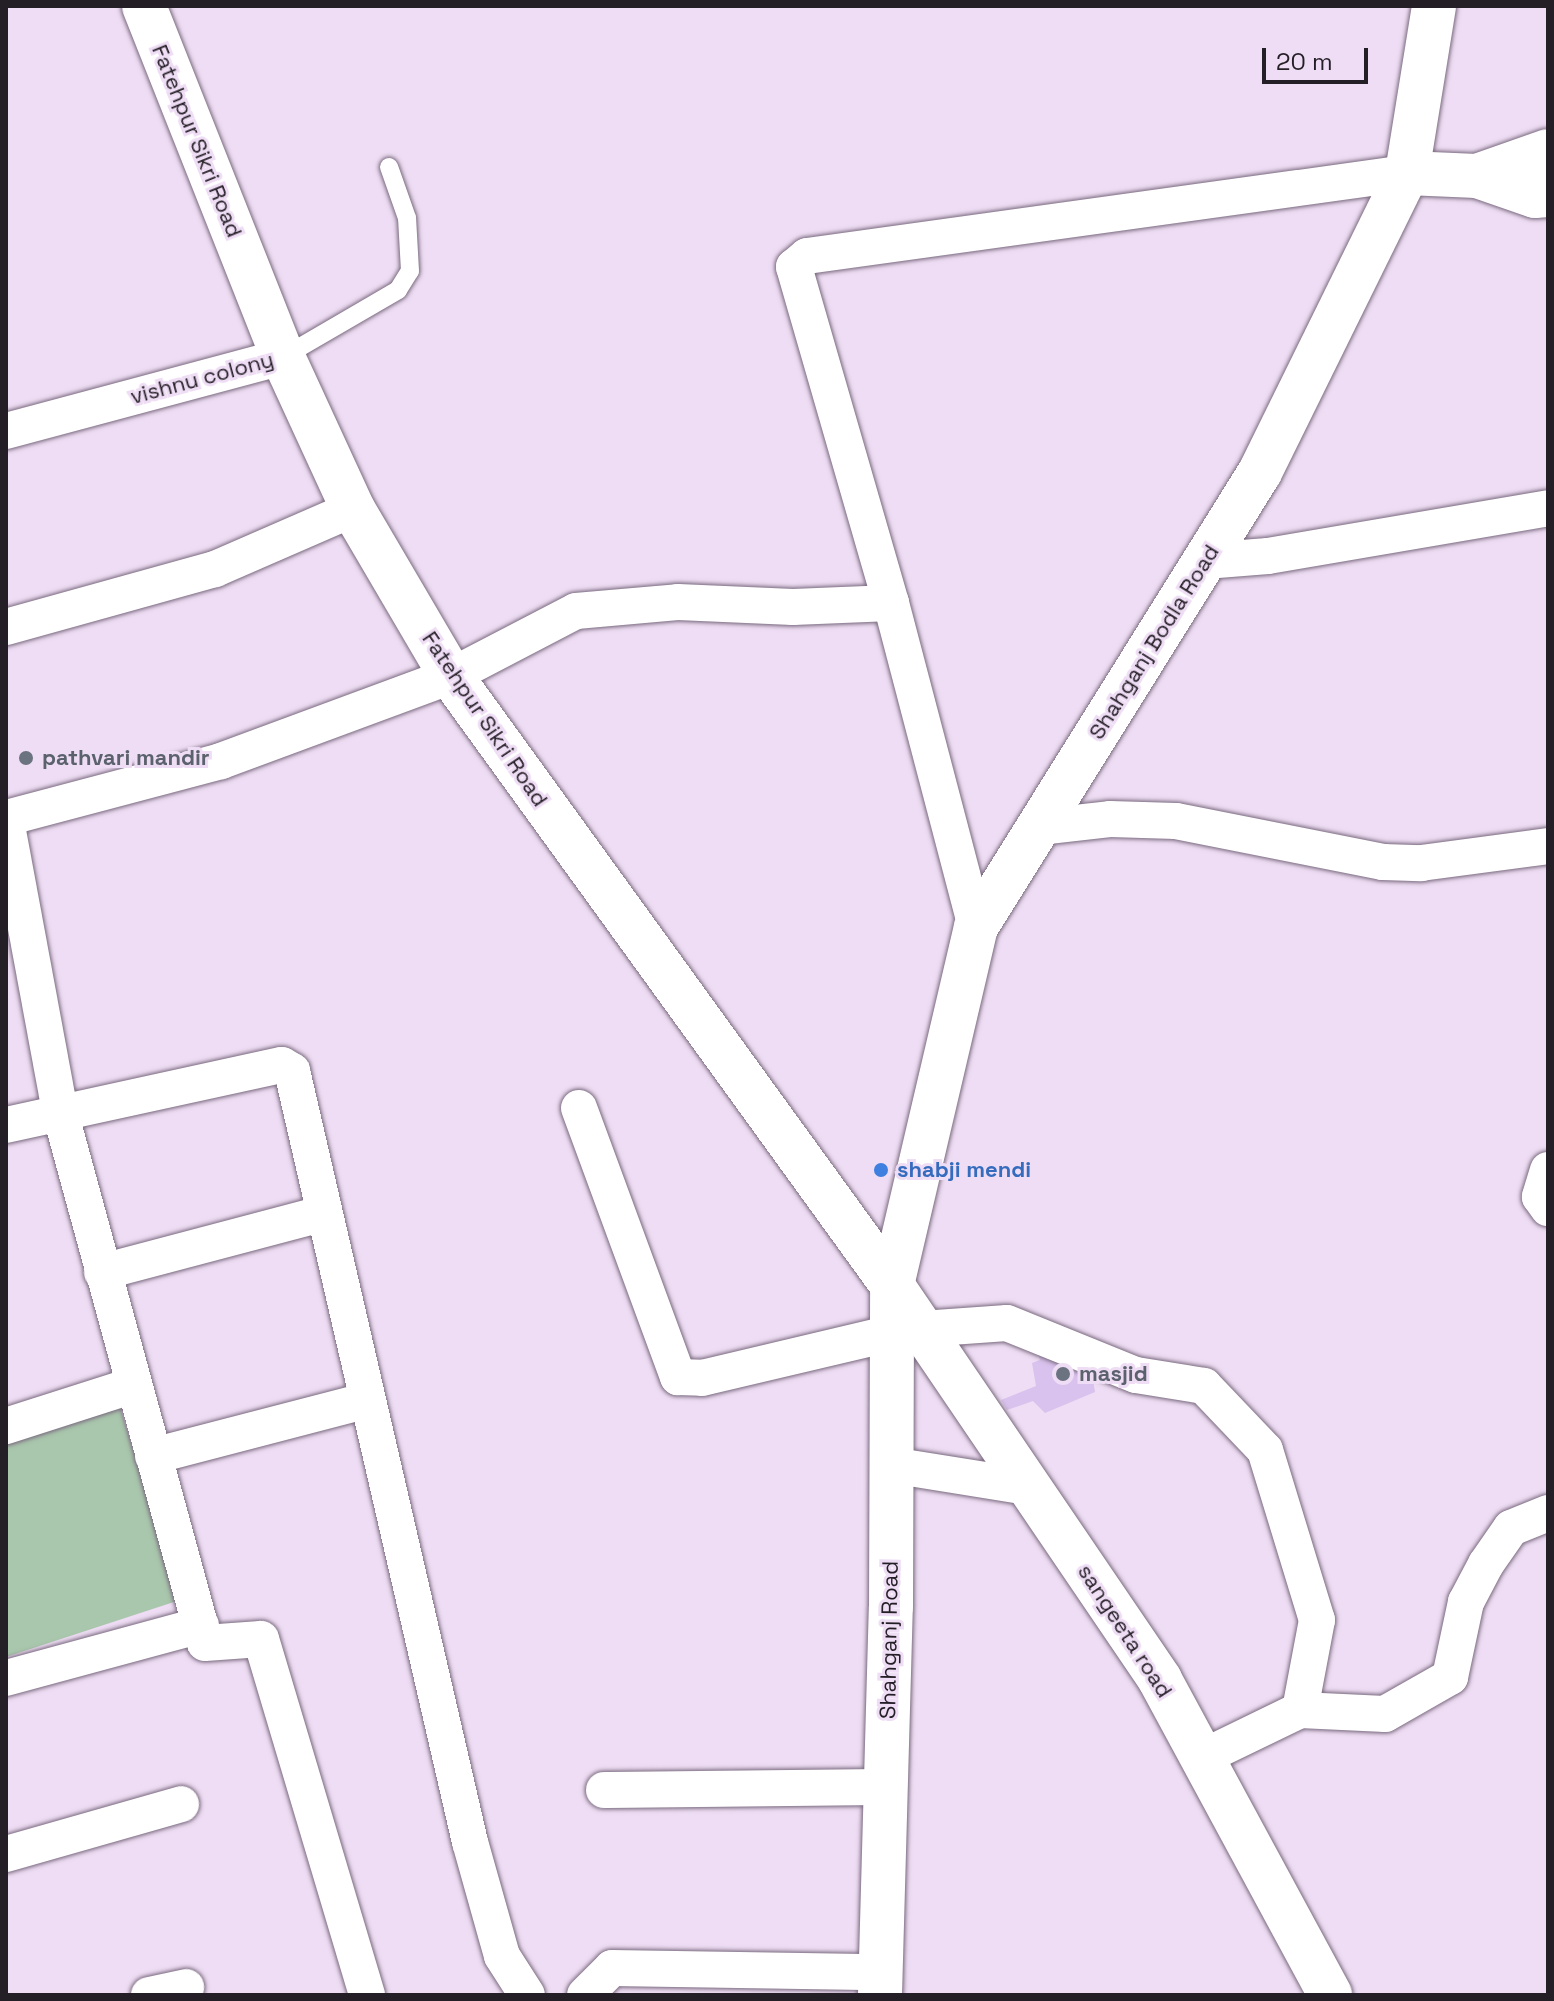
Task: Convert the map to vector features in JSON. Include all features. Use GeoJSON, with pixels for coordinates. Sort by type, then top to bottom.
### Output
{"type":"FeatureCollection","features":[{"type":"Feature","properties":{"kind":"main road","name":"Fatehpur Sikri Road"},"geometry":{"type":"LineString","coordinates":[[144,6],[283,357],[353,509],[451,676],[892,1285]]}},
{"type":"Feature","properties":{"kind":"main road","name":"Shahganj Bodla Road"},"geometry":{"type":"LineString","coordinates":[[892,1285],[976,927],[1260,472],[1407,173],[1434,6]]}},
{"type":"Feature","properties":{"kind":"main road"},"geometry":{"type":"LineString","coordinates":[[1477,176],[1548,151]]}},
{"type":"Feature","properties":{"kind":"main road"},"geometry":{"type":"LineString","coordinates":[[1407,173],[1477,176],[1535,196],[1548,195]]}},
{"type":"Feature","properties":{"kind":"main road","name":"Shahganj Road"},"geometry":{"type":"LineString","coordinates":[[880,1983],[891,1465],[907,1331],[892,1285]]}},
{"type":"Feature","properties":{"kind":"main road","name":"sangeeta road"},"geometry":{"type":"LineString","coordinates":[[907,1331],[1029,1487],[1160,1680],[1330,1995]]}},
{"type":"Feature","properties":{"kind":"street"},"geometry":{"type":"LineString","coordinates":[[976,927],[891,603],[795,280],[799,260],[1407,173]]}},
{"type":"Feature","properties":{"kind":"street","name":"vishnu colony"},"geometry":{"type":"LineString","coordinates":[[6,431],[283,357]]}},
{"type":"Feature","properties":{"kind":"street"},"geometry":{"type":"LineString","coordinates":[[1205,561],[1268,556],[1548,508]]}},
{"type":"Feature","properties":{"kind":"street"},"geometry":{"type":"LineString","coordinates":[[6,627],[215,569],[353,509]]}},
{"type":"Feature","properties":{"kind":"street"},"geometry":{"type":"LineString","coordinates":[[367,1995],[261,1639],[208,1645],[201,1625],[60,1112],[6,819],[221,761],[451,676],[576,611],[678,602],[793,607],[891,603]]}},
{"type":"Feature","properties":{"kind":"street"},"geometry":{"type":"LineString","coordinates":[[1039,827],[1110,819],[1176,821],[1383,862],[1421,863],[1548,846]]}},
{"type":"Feature","properties":{"kind":"street"},"geometry":{"type":"LineString","coordinates":[[6,1125],[289,1066],[364,1401],[470,1842],[502,1956],[527,1995]]}},
{"type":"Feature","properties":{"kind":"street"},"geometry":{"type":"LineString","coordinates":[[579,1108],[678,1377],[702,1378],[907,1331],[1007,1323],[1136,1375],[1204,1386],[1217,1396],[1269,1458],[1314,1607],[1317,1620],[1300,1710]]}},
{"type":"Feature","properties":{"kind":"street"},"geometry":{"type":"LineString","coordinates":[[1548,1170],[1540,1197],[1548,1208]]}},
{"type":"Feature","properties":{"kind":"street"},"geometry":{"type":"LineString","coordinates":[[102,1272],[322,1214]]}},
{"type":"Feature","properties":{"kind":"street"},"geometry":{"type":"LineString","coordinates":[[6,1426],[134,1385]]}},
{"type":"Feature","properties":{"kind":"street"},"geometry":{"type":"LineString","coordinates":[[153,1456],[364,1401]]}},
{"type":"Feature","properties":{"kind":"street"},"geometry":{"type":"LineString","coordinates":[[891,1465],[1029,1487]]}},
{"type":"Feature","properties":{"kind":"street"},"geometry":{"type":"LineString","coordinates":[[1203,1757],[1300,1710],[1385,1714],[1450,1677],[1466,1602],[1486,1564],[1511,1528],[1548,1513]]}},
{"type":"Feature","properties":{"kind":"street"},"geometry":{"type":"LineString","coordinates":[[6,1678],[201,1625]]}},
{"type":"Feature","properties":{"kind":"street"},"geometry":{"type":"LineString","coordinates":[[604,1790],[886,1787]]}},
{"type":"Feature","properties":{"kind":"street"},"geometry":{"type":"LineString","coordinates":[[6,1854],[181,1804]]}},
{"type":"Feature","properties":{"kind":"street"},"geometry":{"type":"LineString","coordinates":[[585,1995],[612,1968],[880,1983]]}},
{"type":"Feature","properties":{"kind":"street"},"geometry":{"type":"LineString","coordinates":[[149,1995],[186,1987]]}},
{"type":"Feature","properties":{"kind":"lane","name":"vishnu colony"},"geometry":{"type":"LineString","coordinates":[[283,357],[398,290],[410,271],[407,218],[389,167]]}},
{"type":"Feature","properties":{"kind":"green space"},"geometry":{"type":"Polygon","coordinates":[[[110,1375],[180,1600],[6,1657],[6,1408],[110,1375]]]}},
{"type":"Feature","properties":{"kind":"building","name":"masjid"},"geometry":{"type":"Polygon","coordinates":[[[1034,1341],[1089,1357],[1095,1392],[1045,1413],[1033,1401],[1007,1410],[1001,1400],[1036,1386],[1032,1363],[1040,1360],[1034,1341]]]}},
{"type":"Feature","properties":{"kind":"place","name":"pathvari mandir"},"geometry":{"type":"Point","coordinates":[26,758]}},
{"type":"Feature","properties":{"kind":"place","name":"shabji mendi"},"geometry":{"type":"Point","coordinates":[881,1170]}},
{"type":"Feature","properties":{"kind":"place","name":"masjid"},"geometry":{"type":"Point","coordinates":[1063,1374]}}]}
